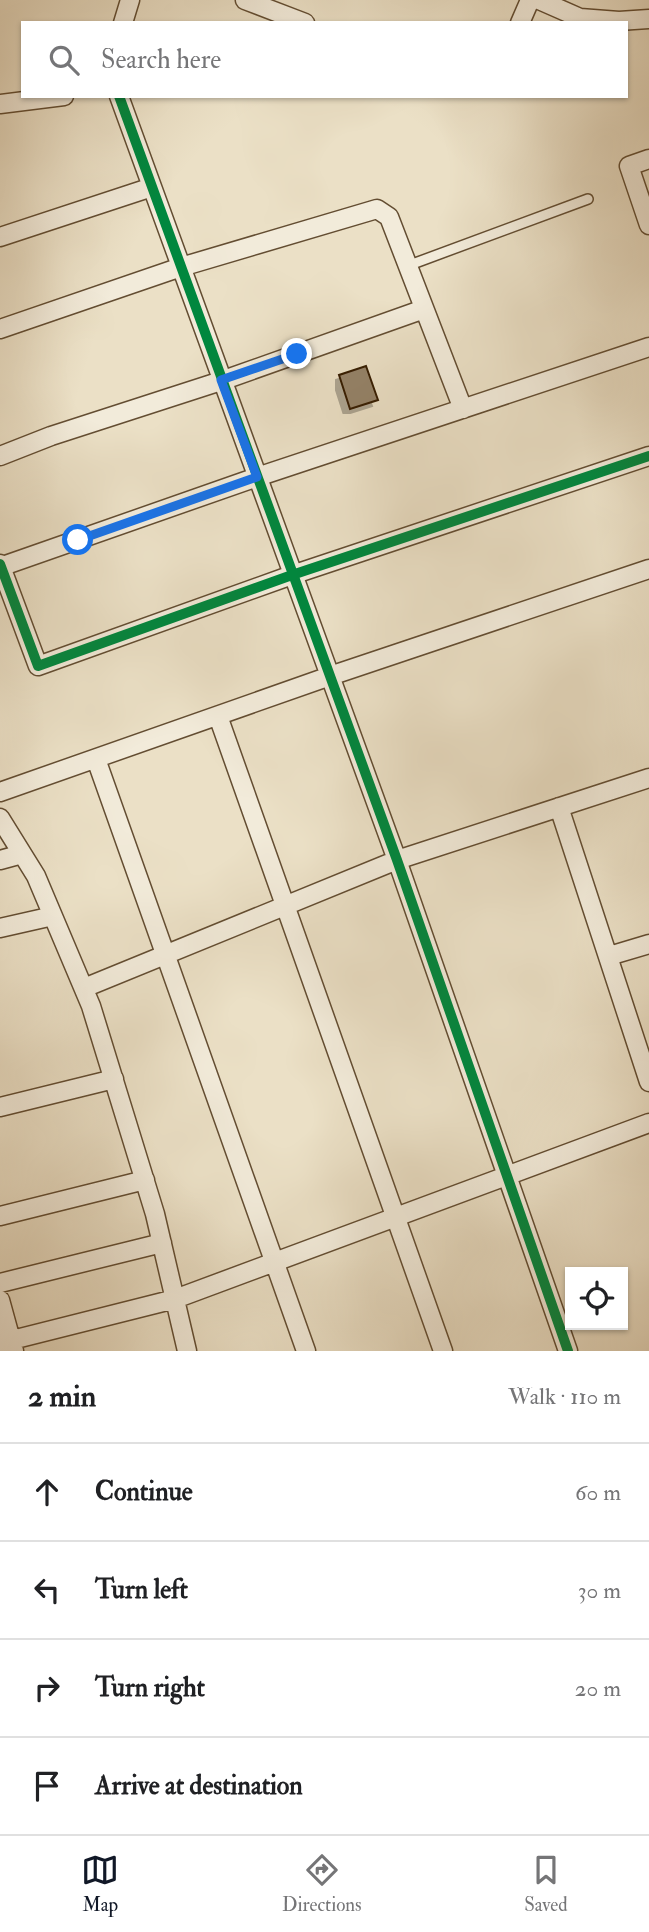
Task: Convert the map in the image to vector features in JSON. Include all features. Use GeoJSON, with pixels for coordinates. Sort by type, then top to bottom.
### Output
{"type":"FeatureCollection","features":[{"type":"Feature","properties":{"kind":"street"},"geometry":{"type":"LineString","coordinates":[[124,21],[130,0]]}},
{"type":"Feature","properties":{"kind":"street"},"geometry":{"type":"LineString","coordinates":[[245,0],[300,21]]}},
{"type":"Feature","properties":{"kind":"street"},"geometry":{"type":"LineString","coordinates":[[521,21],[530,0]]}},
{"type":"Feature","properties":{"kind":"street"},"geometry":{"type":"LineString","coordinates":[[539,0],[580,19],[649,19]]}},
{"type":"Feature","properties":{"kind":"street"},"geometry":{"type":"LineString","coordinates":[[578,0],[580,19]]}},
{"type":"Feature","properties":{"kind":"street"},"geometry":{"type":"LineString","coordinates":[[0,104],[48,98]]}},
{"type":"Feature","properties":{"kind":"street"},"geometry":{"type":"LineString","coordinates":[[120,98],[397,860],[568,1351]]}},
{"type":"Feature","properties":{"kind":"street"},"geometry":{"type":"LineString","coordinates":[[649,159],[629,166],[649,225]]}},
{"type":"Feature","properties":{"kind":"street"},"geometry":{"type":"LineString","coordinates":[[0,237],[152,187]]}},
{"type":"Feature","properties":{"kind":"street"},"geometry":{"type":"LineString","coordinates":[[0,329],[181,267],[377,209],[389,217],[463,409]]}},
{"type":"Feature","properties":{"kind":"street"},"geometry":{"type":"LineString","coordinates":[[0,456],[51,436],[424,309]]}},
{"type":"Feature","properties":{"kind":"street"},"geometry":{"type":"LineString","coordinates":[[649,347],[257,477],[0,566],[38,666],[292,575],[649,456]]}},
{"type":"Feature","properties":{"kind":"street"},"geometry":{"type":"LineString","coordinates":[[0,792],[330,676],[649,569]]}},
{"type":"Feature","properties":{"kind":"street"},"geometry":{"type":"LineString","coordinates":[[218,716],[443,1351]]}},
{"type":"Feature","properties":{"kind":"street"},"geometry":{"type":"LineString","coordinates":[[96,759],[306,1351]]}},
{"type":"Feature","properties":{"kind":"street"},"geometry":{"type":"LineString","coordinates":[[84,988],[397,860],[649,778]]}},
{"type":"Feature","properties":{"kind":"street"},"geometry":{"type":"LineString","coordinates":[[559,807],[649,1082]]}},
{"type":"Feature","properties":{"kind":"street"},"geometry":{"type":"LineString","coordinates":[[0,818],[36,876],[84,988],[145,1180],[187,1351]]}},
{"type":"Feature","properties":{"kind":"street"},"geometry":{"type":"LineString","coordinates":[[0,860],[22,854]]}},
{"type":"Feature","properties":{"kind":"street"},"geometry":{"type":"LineString","coordinates":[[0,928],[53,916]]}},
{"type":"Feature","properties":{"kind":"street"},"geometry":{"type":"LineString","coordinates":[[609,956],[649,944]]}},
{"type":"Feature","properties":{"kind":"street"},"geometry":{"type":"LineString","coordinates":[[0,1107],[114,1079]]}},
{"type":"Feature","properties":{"kind":"street"},"geometry":{"type":"LineString","coordinates":[[0,1300],[8,1345],[175,1299],[276,1264],[649,1123]]}},
{"type":"Feature","properties":{"kind":"street"},"geometry":{"type":"LineString","coordinates":[[0,1216],[145,1180]]}},
{"type":"Feature","properties":{"kind":"street"},"geometry":{"type":"LineString","coordinates":[[0,1283],[162,1243]]}},
{"type":"Feature","properties":{"kind":"lane"},"geometry":{"type":"LineString","coordinates":[[407,266],[588,199]]}},
{"type":"Feature","properties":{"kind":"building"},"geometry":{"type":"Polygon","coordinates":[[[366,366],[378,400],[350,409],[339,375],[366,366]]]}},
{"type":"Feature","properties":{"kind":"cycle path"},"geometry":{"type":"LineString","coordinates":[[120,98],[397,860],[568,1351]]}},
{"type":"Feature","properties":{"kind":"cycle path"},"geometry":{"type":"LineString","coordinates":[[0,564],[38,666],[292,575],[649,456]]}},
{"type":"Feature","properties":{"kind":"route"},"geometry":{"type":"LineString","coordinates":[[78,540],[257,477],[221,380],[297,354]]}}]}
